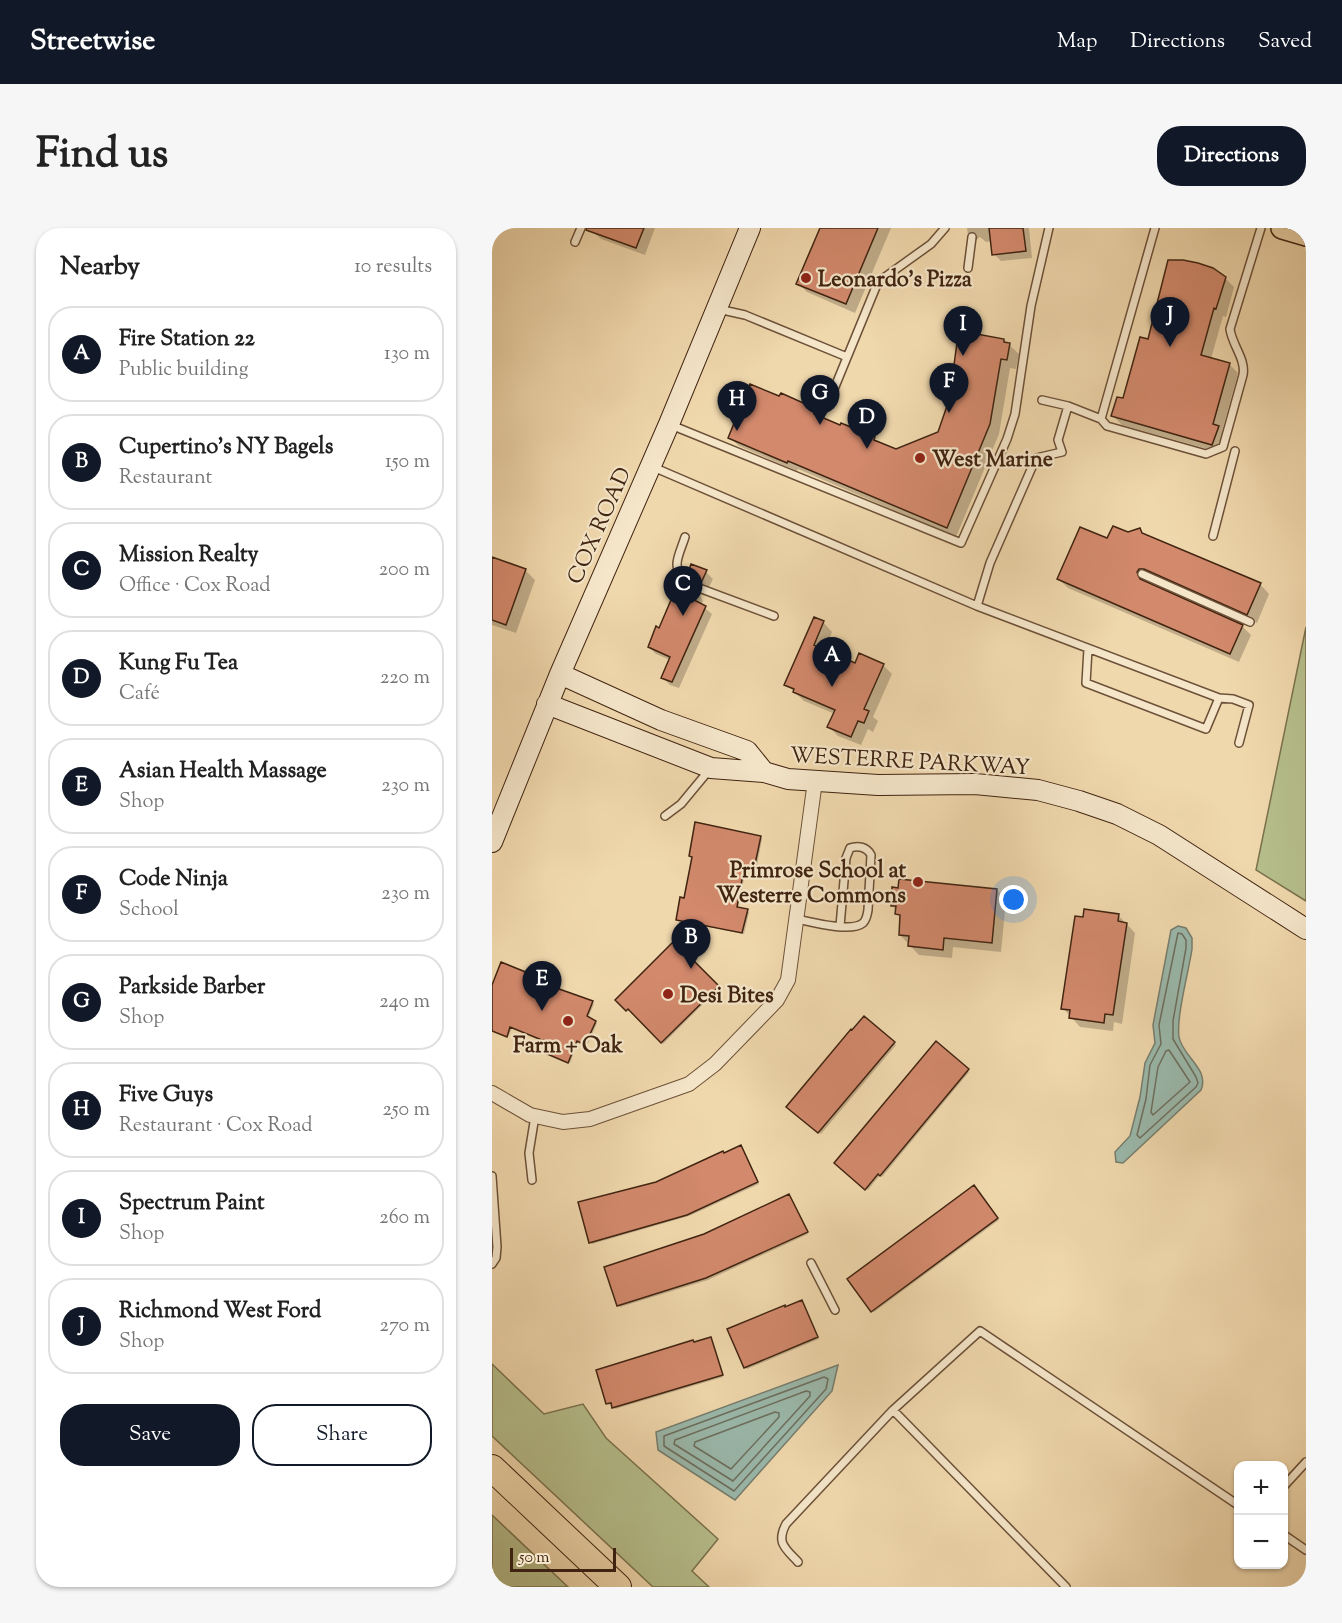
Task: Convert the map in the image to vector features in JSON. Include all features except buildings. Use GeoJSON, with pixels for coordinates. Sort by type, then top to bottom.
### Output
{"type":"FeatureCollection","features":[{"type":"Feature","properties":{"kind":"highway"},"geometry":{"type":"LineString","coordinates":[[492,1468],[618,1587]]}},
{"type":"Feature","properties":{"kind":"main road"},"geometry":{"type":"LineString","coordinates":[[1282,228],[1306,235]]}},
{"type":"Feature","properties":{"kind":"street","name":"COX ROAD"},"geometry":{"type":"LineString","coordinates":[[492,843],[560,674],[669,424],[750,228]]}},
{"type":"Feature","properties":{"kind":"street","name":"WESTERRE PARKWAY"},"geometry":{"type":"LineString","coordinates":[[560,674],[661,720],[747,751],[764,772]]}},
{"type":"Feature","properties":{"kind":"street","name":"WESTERRE PARKWAY"},"geometry":{"type":"LineString","coordinates":[[548,704],[711,768],[764,772],[788,779],[815,782],[878,785],[975,784],[1038,790],[1079,801],[1117,814],[1159,834],[1306,929]]}},
{"type":"Feature","properties":{"kind":"street"},"geometry":{"type":"LineString","coordinates":[[493,1096],[535,1116],[563,1122],[590,1119],[689,1084],[715,1064],[777,1000],[791,968],[815,782]]}},
{"type":"Feature","properties":{"kind":"lane"},"geometry":{"type":"LineString","coordinates":[[576,242],[581,228]]}},
{"type":"Feature","properties":{"kind":"lane"},"geometry":{"type":"LineString","coordinates":[[832,394],[878,282],[932,244],[945,228]]}},
{"type":"Feature","properties":{"kind":"lane"},"geometry":{"type":"LineString","coordinates":[[669,424],[961,543],[1007,440],[1015,414],[1036,288],[1049,228]]}},
{"type":"Feature","properties":{"kind":"lane"},"geometry":{"type":"LineString","coordinates":[[1101,418],[1155,228]]}},
{"type":"Feature","properties":{"kind":"lane"},"geometry":{"type":"LineString","coordinates":[[1042,400],[1068,406],[1101,418],[1107,426],[1206,454],[1223,447],[1245,367],[1231,337],[1230,329],[1261,228]]}},
{"type":"Feature","properties":{"kind":"lane"},"geometry":{"type":"LineString","coordinates":[[968,268],[972,237]]}},
{"type":"Feature","properties":{"kind":"lane"},"geometry":{"type":"LineString","coordinates":[[717,309],[745,315],[847,357]]}},
{"type":"Feature","properties":{"kind":"lane"},"geometry":{"type":"LineString","coordinates":[[977,606],[990,563],[1036,458],[1062,452],[1058,440],[1068,406]]}},
{"type":"Feature","properties":{"kind":"lane"},"geometry":{"type":"LineString","coordinates":[[1213,536],[1235,450]]}},
{"type":"Feature","properties":{"kind":"lane"},"geometry":{"type":"LineString","coordinates":[[651,466],[977,606],[1219,698],[1233,699],[1249,705],[1239,743]]}},
{"type":"Feature","properties":{"kind":"lane"},"geometry":{"type":"LineString","coordinates":[[684,581],[677,573],[676,564],[685,537]]}},
{"type":"Feature","properties":{"kind":"lane"},"geometry":{"type":"LineString","coordinates":[[1142,574],[1250,622]]}},
{"type":"Feature","properties":{"kind":"lane"},"geometry":{"type":"LineString","coordinates":[[699,588],[774,616]]}},
{"type":"Feature","properties":{"kind":"lane"},"geometry":{"type":"LineString","coordinates":[[1088,649],[1086,683],[1206,729],[1219,698]]}},
{"type":"Feature","properties":{"kind":"lane"},"geometry":{"type":"LineString","coordinates":[[665,816],[681,804],[711,768]]}},
{"type":"Feature","properties":{"kind":"lane"},"geometry":{"type":"LineString","coordinates":[[797,919],[840,926],[858,926],[867,918],[871,855],[866,849],[860,847],[850,848],[846,858],[840,926]]}},
{"type":"Feature","properties":{"kind":"lane"},"geometry":{"type":"LineString","coordinates":[[532,1180],[529,1153],[535,1116]]}},
{"type":"Feature","properties":{"kind":"lane"},"geometry":{"type":"LineString","coordinates":[[492,1176],[497,1247],[496,1258],[492,1264]]}},
{"type":"Feature","properties":{"kind":"lane"},"geometry":{"type":"LineString","coordinates":[[811,1263],[835,1310]]}},
{"type":"Feature","properties":{"kind":"lane"},"geometry":{"type":"LineString","coordinates":[[798,1562],[782,1545],[780,1535],[786,1524],[893,1410],[980,1331],[1234,1501]]}},
{"type":"Feature","properties":{"kind":"lane"},"geometry":{"type":"LineString","coordinates":[[893,1410],[1066,1587]]}},
{"type":"Feature","properties":{"kind":"lane"},"geometry":{"type":"LineString","coordinates":[[1288,1482],[1306,1462]]}},
{"type":"Feature","properties":{"kind":"lane"},"geometry":{"type":"LineString","coordinates":[[1288,1538],[1306,1550]]}},
{"type":"Feature","properties":{"kind":"green space"},"geometry":{"type":"Polygon","coordinates":[[[1306,627],[1306,901],[1256,870],[1306,627]]]}},
{"type":"Feature","properties":{"kind":"green space"},"geometry":{"type":"Polygon","coordinates":[[[492,1364],[544,1414],[583,1404],[606,1438],[718,1539],[692,1571],[709,1587],[653,1587],[492,1436],[492,1364]]]}},
{"type":"Feature","properties":{"kind":"green space"},"geometry":{"type":"Polygon","coordinates":[[[492,1515],[568,1587],[492,1587],[492,1515]]]}},
{"type":"Feature","properties":{"kind":"water"},"geometry":{"type":"Polygon","coordinates":[[[1178,926],[1186,928],[1192,938],[1179,1018],[1179,1037],[1181,1044],[1202,1076],[1201,1090],[1123,1163],[1116,1162],[1115,1152],[1130,1136],[1140,1097],[1145,1063],[1155,1043],[1153,1025],[1171,930],[1178,926]]]}},
{"type":"Feature","properties":{"kind":"water"},"geometry":{"type":"Polygon","coordinates":[[[838,1365],[832,1391],[735,1500],[658,1450],[656,1432],[838,1365]]]}},
{"type":"Feature","properties":{"kind":"place","name":"Leonardo's Pizza"},"geometry":{"type":"Point","coordinates":[806,278]}},
{"type":"Feature","properties":{"kind":"place","name":"Richmond West Ford"},"geometry":{"type":"Point","coordinates":[1170,347]}},
{"type":"Feature","properties":{"kind":"place","name":"Spectrum Paint"},"geometry":{"type":"Point","coordinates":[963,356]}},
{"type":"Feature","properties":{"kind":"place","name":"Code Ninja"},"geometry":{"type":"Point","coordinates":[949,413]}},
{"type":"Feature","properties":{"kind":"place","name":"Parkside Barber"},"geometry":{"type":"Point","coordinates":[820,425]}},
{"type":"Feature","properties":{"kind":"place","name":"Five Guys"},"geometry":{"type":"Point","coordinates":[737,431]}},
{"type":"Feature","properties":{"kind":"place","name":"Kung Fu Tea"},"geometry":{"type":"Point","coordinates":[867,449]}},
{"type":"Feature","properties":{"kind":"place","name":"West Marine"},"geometry":{"type":"Point","coordinates":[920,458]}},
{"type":"Feature","properties":{"kind":"place","name":"Mission Realty"},"geometry":{"type":"Point","coordinates":[683,616]}},
{"type":"Feature","properties":{"kind":"place","name":"Fire Station 22"},"geometry":{"type":"Point","coordinates":[832,687]}},
{"type":"Feature","properties":{"kind":"place","name":"Primrose School at Westerre Commons"},"geometry":{"type":"Point","coordinates":[918,882]}},
{"type":"Feature","properties":{"kind":"place","name":"Cupertino's NY Bagels"},"geometry":{"type":"Point","coordinates":[691,969]}},
{"type":"Feature","properties":{"kind":"place","name":"Desi Bites"},"geometry":{"type":"Point","coordinates":[668,994]}},
{"type":"Feature","properties":{"kind":"place","name":"Asian Health Massage"},"geometry":{"type":"Point","coordinates":[542,1011]}},
{"type":"Feature","properties":{"kind":"place","name":"Farm + Oak"},"geometry":{"type":"Point","coordinates":[568,1021]}}]}
